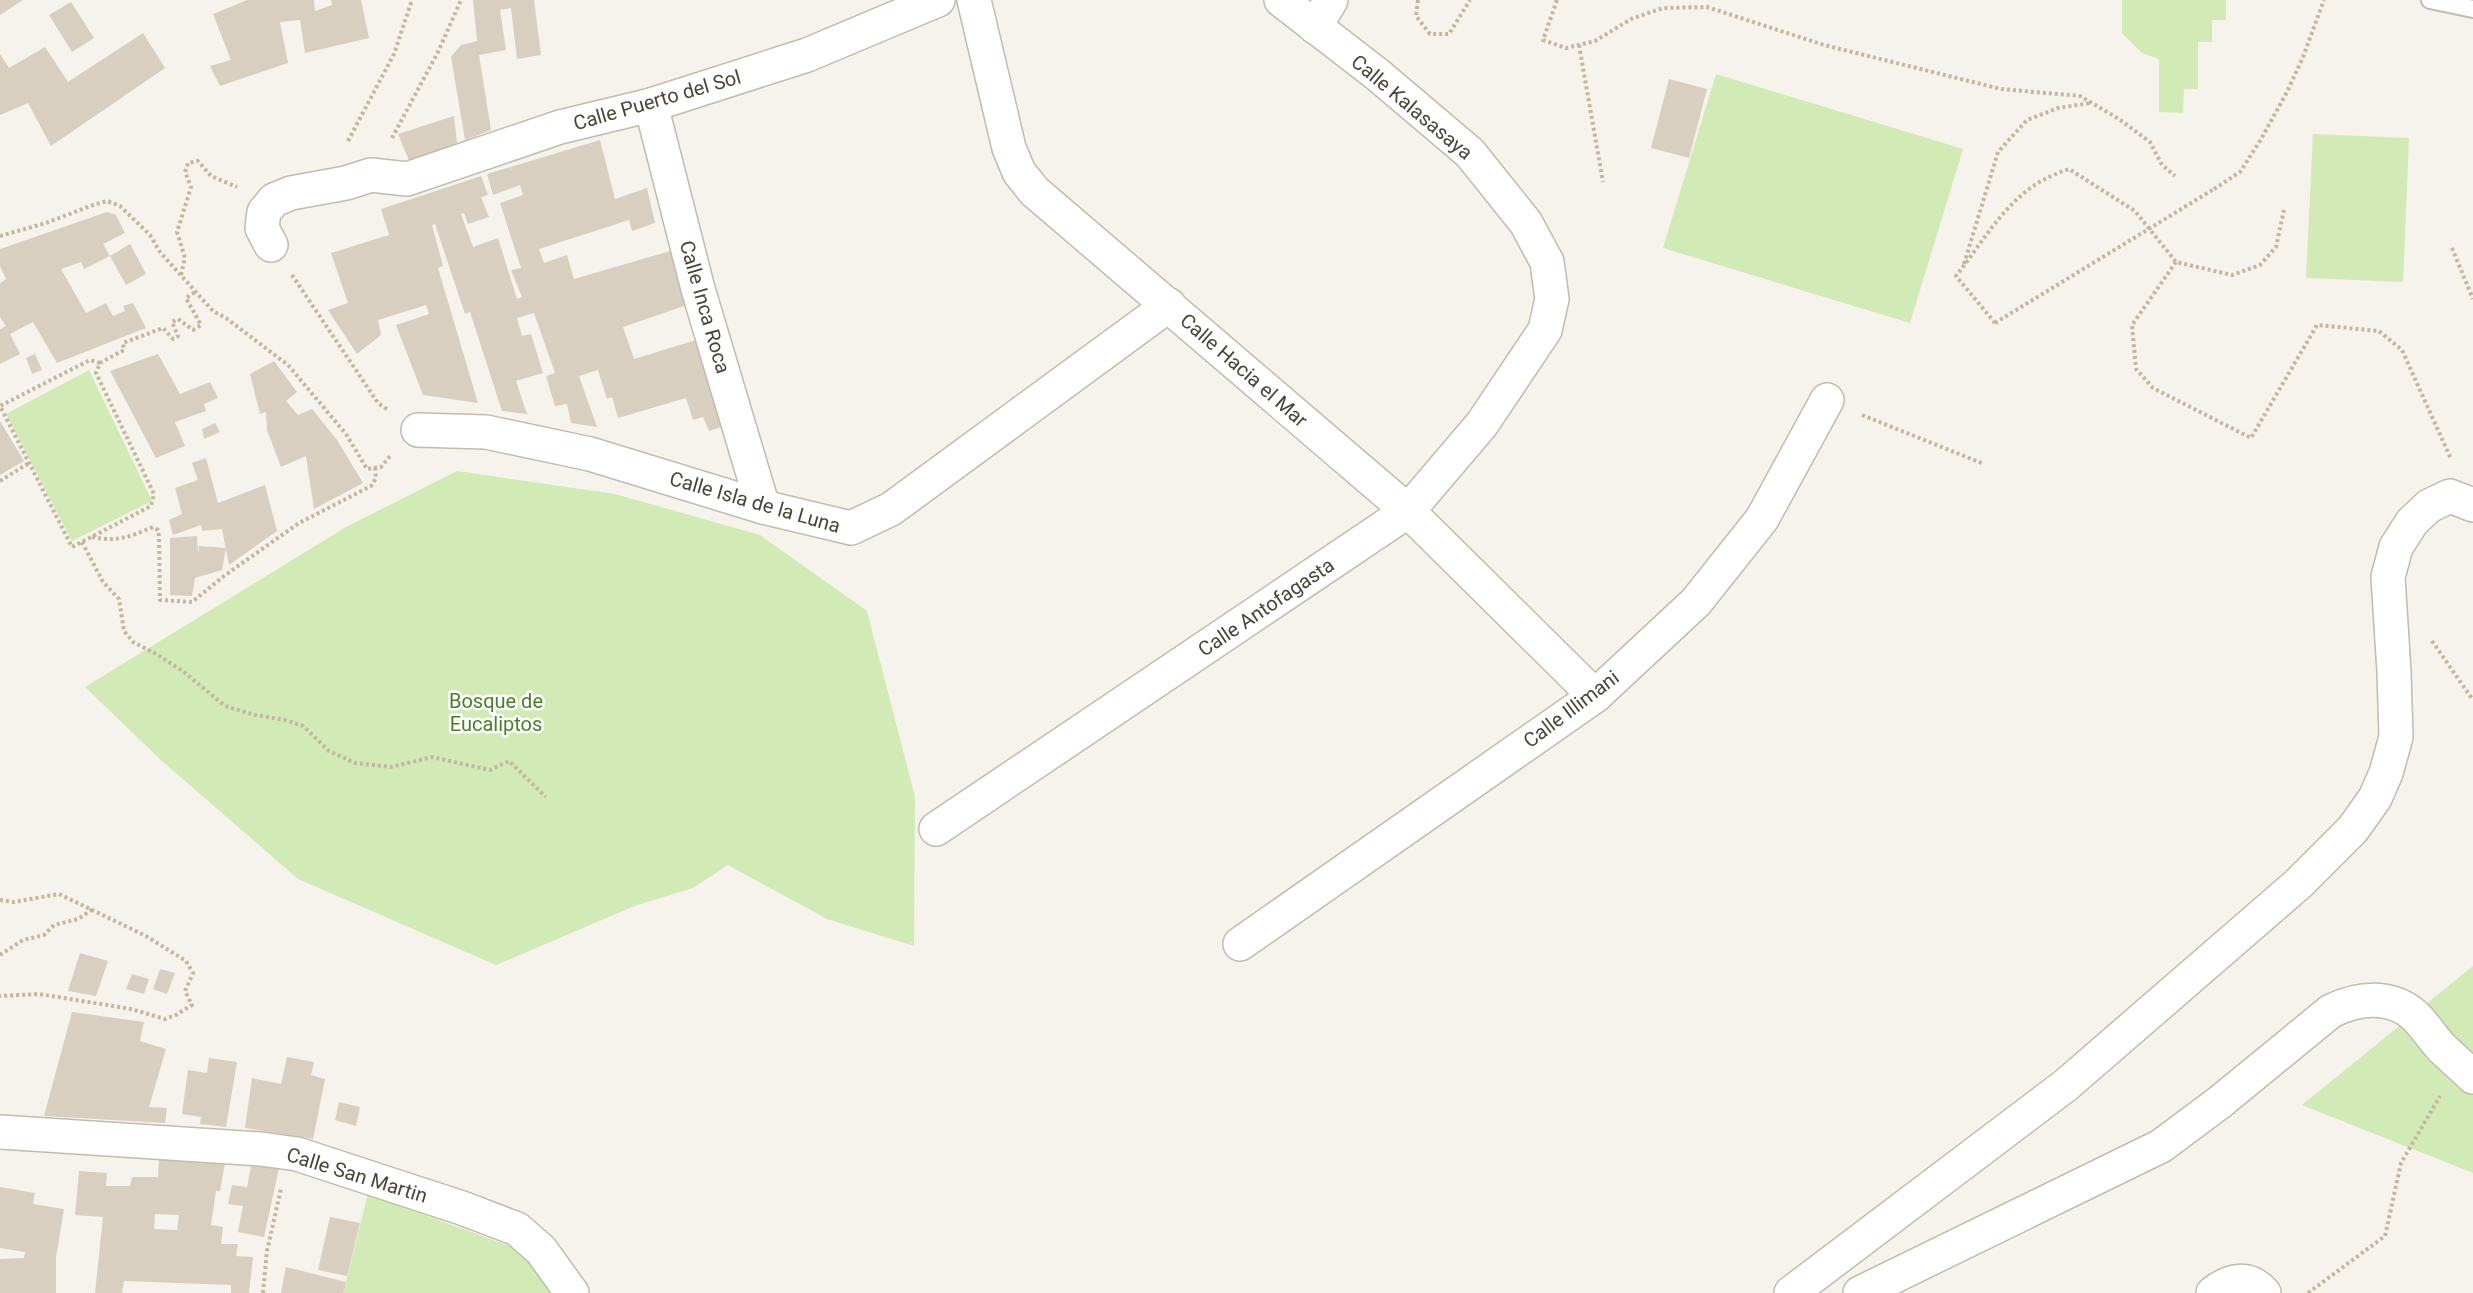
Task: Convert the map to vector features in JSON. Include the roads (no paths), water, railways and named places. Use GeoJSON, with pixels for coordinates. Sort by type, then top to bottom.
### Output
{"type":"FeatureCollection","features":[{"type":"Feature","properties":{"kind":"street","name":"Calle Puerto del Sol"},"geometry":{"type":"LineString","coordinates":[[271,245],[262,228],[264,212],[274,200],[291,193],[346,183],[371,175],[407,179],[560,128],[651,105],[807,55],[938,0]]}},
{"type":"Feature","properties":{"kind":"street","name":"Calle Hacia el Mar"},"geometry":{"type":"LineString","coordinates":[[974,0],[1009,148],[1019,172],[1034,191],[1408,511],[1595,696]]}},
{"type":"Feature","properties":{"kind":"street","name":"Calle Kalasasaya"},"geometry":{"type":"LineString","coordinates":[[1281,0],[1323,14],[1378,75],[1470,153],[1526,223],[1547,262],[1552,299],[1545,330]]}},
{"type":"Feature","properties":{"kind":"street","name":"Calle Inca Roca"},"geometry":{"type":"LineString","coordinates":[[651,105],[698,289],[763,507]]}},
{"type":"Feature","properties":{"kind":"street","name":"Calle Isla de la Luna"},"geometry":{"type":"LineString","coordinates":[[418,430],[486,432],[590,454],[763,507],[851,528],[891,509],[1169,305]]}},
{"type":"Feature","properties":{"kind":"street","name":"Calle Antofagasta"},"geometry":{"type":"LineString","coordinates":[[936,829],[1408,511],[1482,424],[1545,330]]}},
{"type":"Feature","properties":{"kind":"street","name":"Calle Illimani"},"geometry":{"type":"LineString","coordinates":[[1240,944],[1595,696],[1696,602],[1762,519],[1827,400]]}},
{"type":"Feature","properties":{"kind":"street"},"geometry":{"type":"LineString","coordinates":[[1791,1293],[2066,1085],[2298,884],[2353,829],[2375,798],[2386,773],[2396,737],[2388,578],[2396,547],[2412,522],[2429,506],[2462,500]]}},
{"type":"Feature","properties":{"kind":"street"},"geometry":{"type":"LineString","coordinates":[[1860,1293],[2161,1146],[2220,1102],[2331,1011],[2346,1003],[2378,999],[2414,1014],[2443,1048],[2466,1070]]}},
{"type":"Feature","properties":{"kind":"street","name":"Calle San Martin"},"geometry":{"type":"LineString","coordinates":[[0,1132],[261,1149],[289,1153],[452,1204],[517,1229],[541,1250],[572,1293]]}},
{"type":"Feature","properties":{"kind":"street"},"geometry":{"type":"LineString","coordinates":[[2213,1293],[2234,1281],[2247,1281],[2264,1293]]}},
{"type":"Feature","properties":{"kind":"lane"},"geometry":{"type":"LineString","coordinates":[[2430,0],[2473,9]]}},
{"type":"Feature","properties":{"kind":"park label","name":"Bosque de Eucaliptos"},"geometry":{"type":"Point","coordinates":[496,712]}}]}
